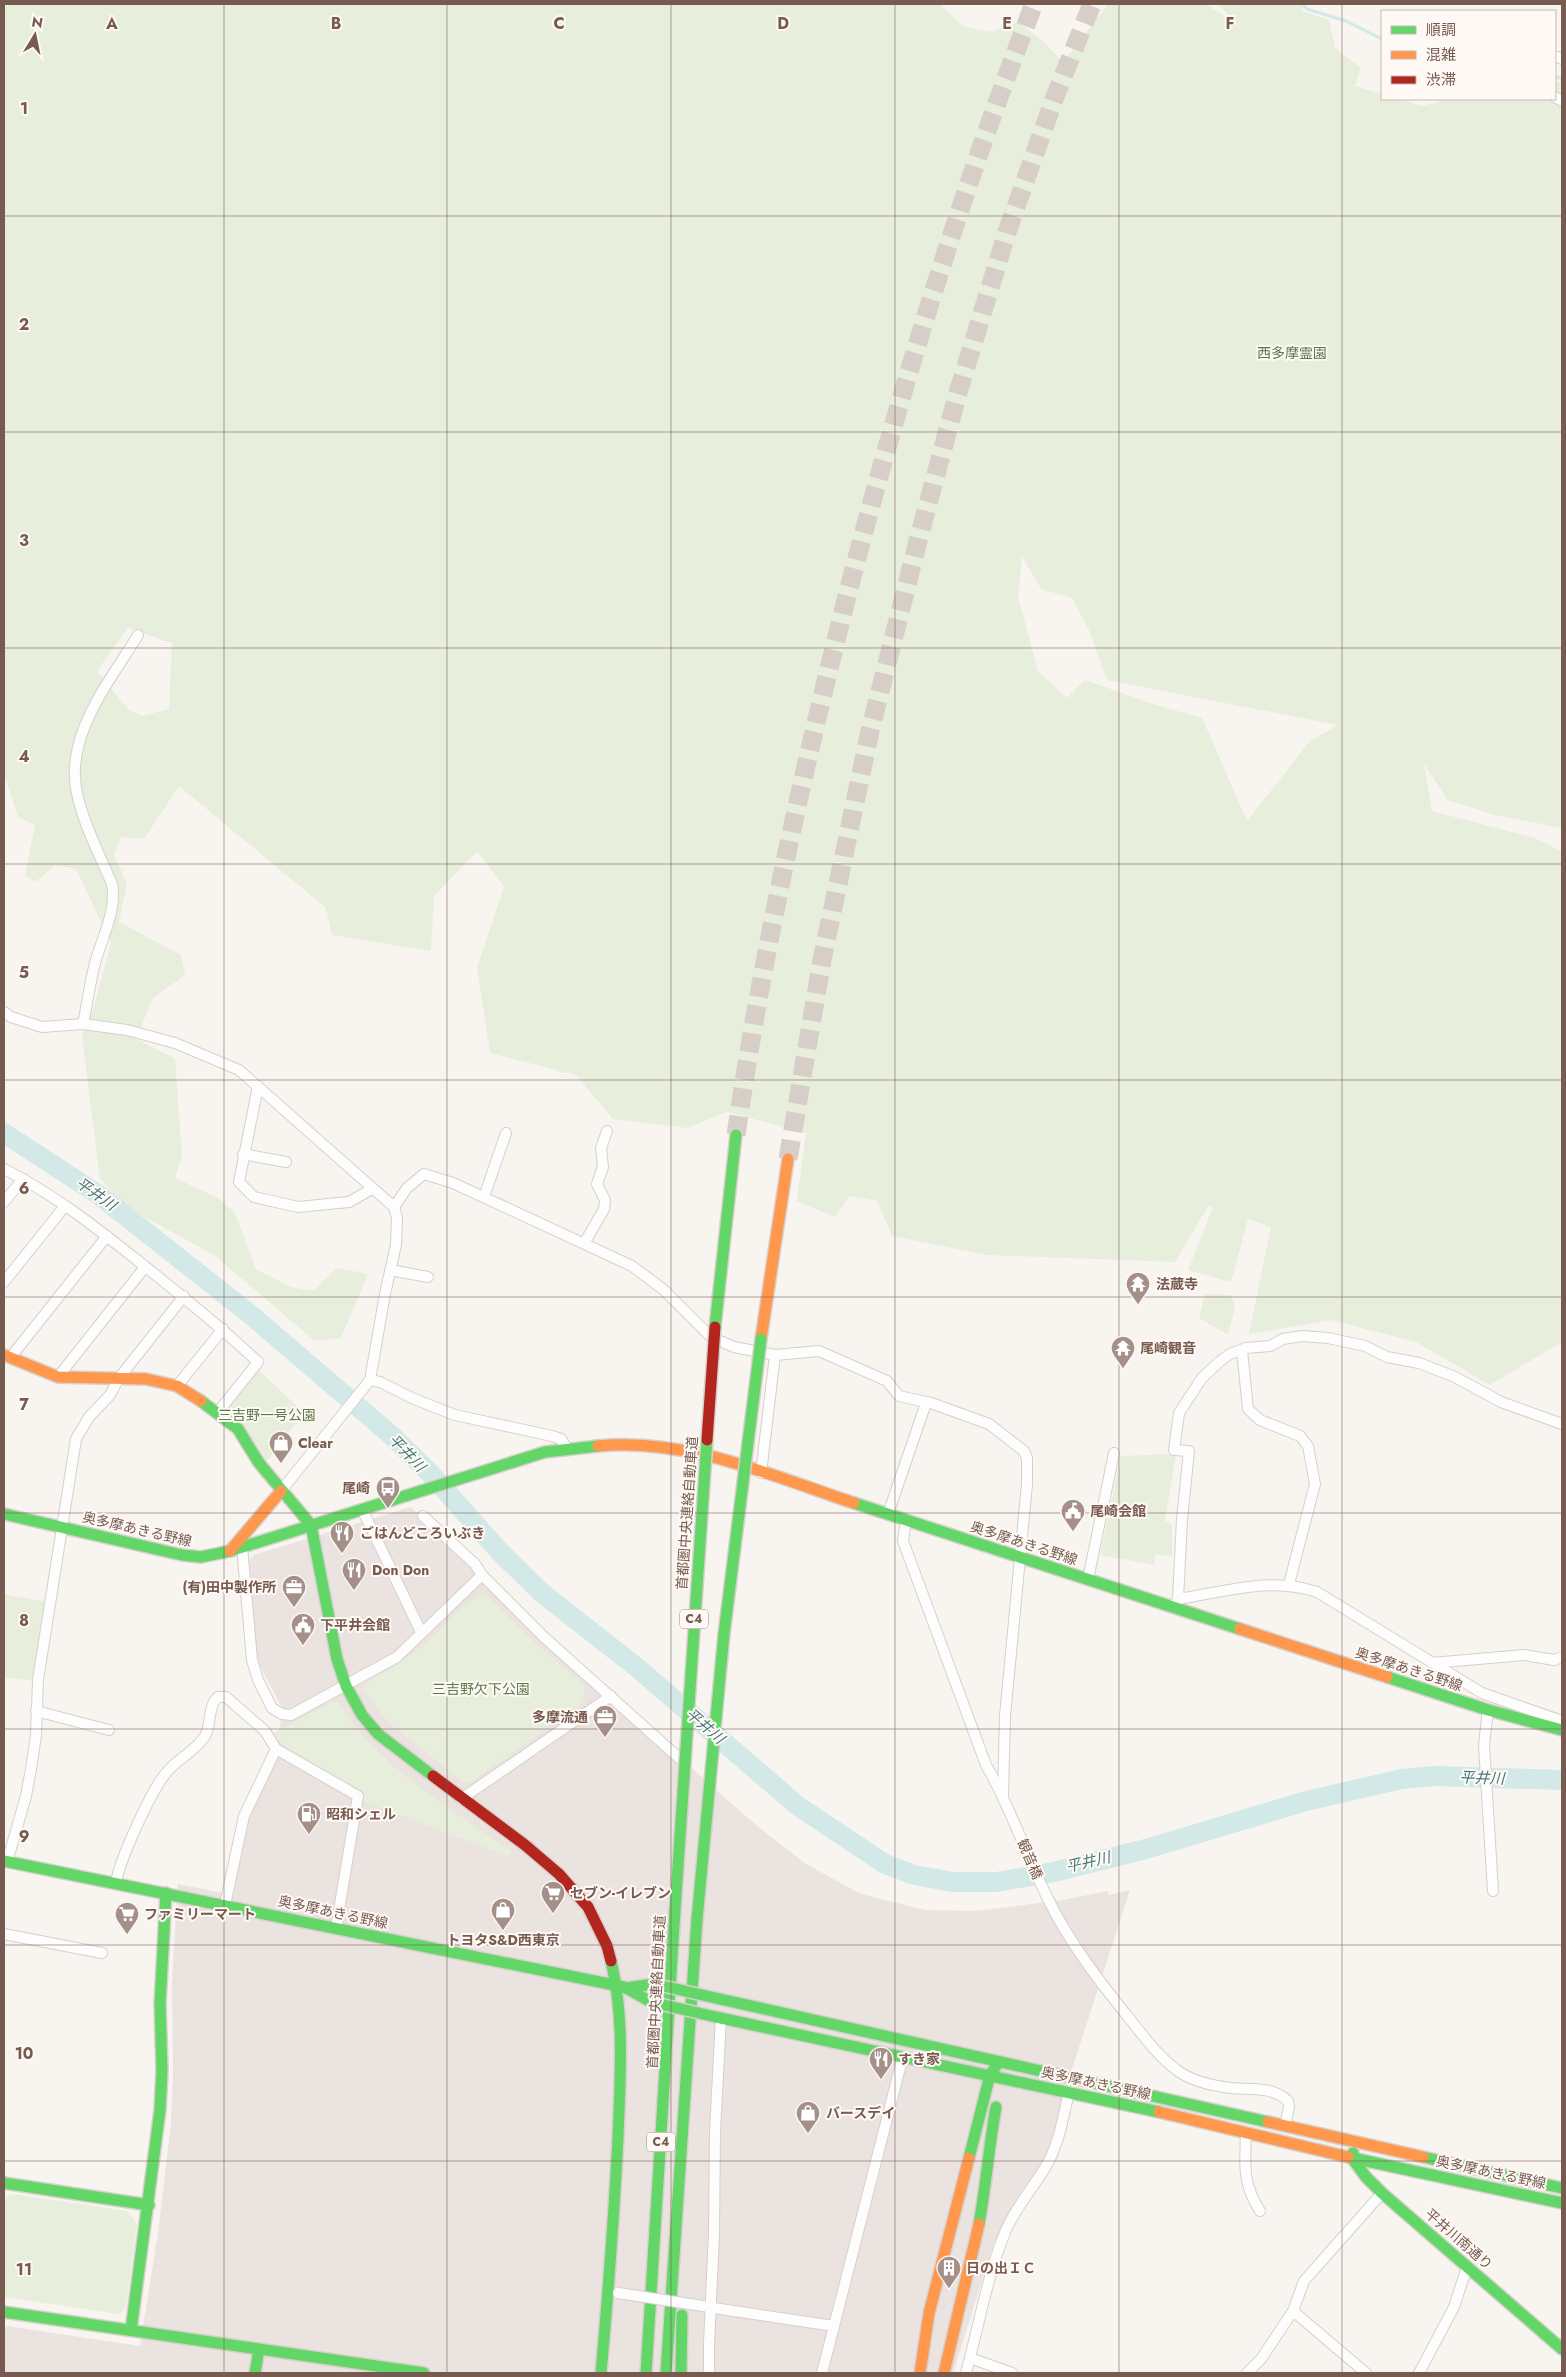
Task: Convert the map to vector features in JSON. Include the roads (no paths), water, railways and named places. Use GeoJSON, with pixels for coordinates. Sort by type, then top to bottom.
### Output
{"type":"FeatureCollection","features":[{"type":"Feature","properties":{"kind":"main road","name":"首都圏中央連絡自動車道"},"geometry":{"type":"LineString","coordinates":[[646,2373],[675,1910],[715,1327],[736,1135]]}},
{"type":"Feature","properties":{"kind":"main road","name":"C4"},"geometry":{"type":"LineString","coordinates":[[666,2373],[697,1919],[724,1634],[761,1339],[788,1159]]}},
{"type":"Feature","properties":{"kind":"main road"},"geometry":{"type":"LineString","coordinates":[[7,1356],[58,1377],[146,1379],[177,1386],[218,1412],[238,1429],[259,1463],[311,1525],[337,1659],[346,1686],[362,1715],[378,1734],[525,1845],[574,1889],[600,1926],[622,1987],[614,2292],[601,2373]]}},
{"type":"Feature","properties":{"kind":"main road","name":"奥多摩あきる野線"},"geometry":{"type":"LineString","coordinates":[[4,1514],[191,1557],[201,1557],[230,1551],[545,1452],[567,1448],[609,1445],[653,1446],[697,1454],[761,1472],[1088,1579],[1176,1603],[1488,1710],[1562,1730]]}},
{"type":"Feature","properties":{"kind":"main road"},"geometry":{"type":"LineString","coordinates":[[230,1551],[281,1491]]}},
{"type":"Feature","properties":{"kind":"main road","name":"奥多摩あきる野線"},"geometry":{"type":"LineString","coordinates":[[5,1862],[166,1893],[622,1987],[650,2002],[990,2075],[1001,2086],[1069,2092],[1352,2158],[1562,2203]]}},
{"type":"Feature","properties":{"kind":"main road"},"geometry":{"type":"LineString","coordinates":[[130,2330],[149,2205],[160,2110],[162,2071],[160,2004],[166,1893]]}},
{"type":"Feature","properties":{"kind":"main road","name":"奥多摩あきる野線"},"geometry":{"type":"LineString","coordinates":[[622,1987],[654,1984],[1562,2188]]}},
{"type":"Feature","properties":{"kind":"main road"},"geometry":{"type":"LineString","coordinates":[[920,2373],[929,2313],[967,2174],[990,2075],[999,2062]]}},
{"type":"Feature","properties":{"kind":"main road"},"geometry":{"type":"LineString","coordinates":[[944,2373],[980,2227],[986,2183],[989,2138],[1001,2086],[999,2062]]}},
{"type":"Feature","properties":{"kind":"main road"},"geometry":{"type":"LineString","coordinates":[[681,2373],[684,2131]]}},
{"type":"Feature","properties":{"kind":"main road"},"geometry":{"type":"LineString","coordinates":[[1352,2158],[1355,2142]]}},
{"type":"Feature","properties":{"kind":"main road","name":"平井川南通り"},"geometry":{"type":"LineString","coordinates":[[1352,2158],[1366,2177],[1382,2192],[1562,2349]]}},
{"type":"Feature","properties":{"kind":"main road"},"geometry":{"type":"LineString","coordinates":[[930,2373],[970,2221],[972,2202],[967,2174]]}},
{"type":"Feature","properties":{"kind":"main road"},"geometry":{"type":"LineString","coordinates":[[915,2373],[914,2347],[941,2232],[967,2174]]}},
{"type":"Feature","properties":{"kind":"main road"},"geometry":{"type":"LineString","coordinates":[[926,2373],[938,2315],[958,2236],[967,2174]]}},
{"type":"Feature","properties":{"kind":"main road"},"geometry":{"type":"LineString","coordinates":[[4,2182],[149,2205]]}},
{"type":"Feature","properties":{"kind":"main road"},"geometry":{"type":"LineString","coordinates":[[950,2373],[989,2230],[990,2216],[986,2183]]}},
{"type":"Feature","properties":{"kind":"main road"},"geometry":{"type":"LineString","coordinates":[[636,2373],[653,2255]]}},
{"type":"Feature","properties":{"kind":"main road"},"geometry":{"type":"LineString","coordinates":[[4,2312],[424,2373]]}},
{"type":"Feature","properties":{"kind":"main road"},"geometry":{"type":"LineString","coordinates":[[255,2373],[259,2349]]}},
{"type":"Feature","properties":{"kind":"street"},"geometry":{"type":"LineString","coordinates":[[83,1024],[95,964],[112,910],[114,894],[112,884],[77,797],[75,754],[86,721],[138,635]]}},
{"type":"Feature","properties":{"kind":"street"},"geometry":{"type":"LineString","coordinates":[[4,1012],[11,1017],[42,1027],[83,1024],[127,1030],[175,1043],[239,1070],[394,1207],[397,1218],[396,1245],[369,1382],[281,1491]]}},
{"type":"Feature","properties":{"kind":"street"},"geometry":{"type":"LineString","coordinates":[[258,1086],[238,1182],[254,1197],[298,1207],[349,1202],[372,1189]]}},
{"type":"Feature","properties":{"kind":"street"},"geometry":{"type":"LineString","coordinates":[[585,1242],[604,1209],[605,1200],[597,1184],[603,1168],[601,1148],[608,1131]]}},
{"type":"Feature","properties":{"kind":"street"},"geometry":{"type":"LineString","coordinates":[[484,1197],[506,1133]]}},
{"type":"Feature","properties":{"kind":"street"},"geometry":{"type":"LineString","coordinates":[[243,1154],[286,1162]]}},
{"type":"Feature","properties":{"kind":"street"},"geometry":{"type":"LineString","coordinates":[[4,1169],[23,1178],[107,1236],[184,1296],[258,1362],[218,1412]]}},
{"type":"Feature","properties":{"kind":"street"},"geometry":{"type":"LineString","coordinates":[[394,1207],[407,1188],[424,1174],[453,1182],[585,1242],[632,1266],[664,1290],[711,1337],[734,1347],[775,1355],[819,1351],[847,1361],[887,1381],[899,1396],[989,1424],[1024,1451],[1027,1458],[1027,1484],[1005,1716],[1003,1794]]}},
{"type":"Feature","properties":{"kind":"street"},"geometry":{"type":"LineString","coordinates":[[4,1202],[23,1178]]}},
{"type":"Feature","properties":{"kind":"street"},"geometry":{"type":"LineString","coordinates":[[4,1282],[65,1206]]}},
{"type":"Feature","properties":{"kind":"street"},"geometry":{"type":"LineString","coordinates":[[7,1356],[107,1236]]}},
{"type":"Feature","properties":{"kind":"street"},"geometry":{"type":"LineString","coordinates":[[58,1377],[145,1267]]}},
{"type":"Feature","properties":{"kind":"street"},"geometry":{"type":"LineString","coordinates":[[390,1270],[428,1277]]}},
{"type":"Feature","properties":{"kind":"street"},"geometry":{"type":"LineString","coordinates":[[5,1862],[26,1796],[32,1769],[38,1680],[76,1439],[89,1417],[115,1388],[119,1378],[184,1296]]}},
{"type":"Feature","properties":{"kind":"street"},"geometry":{"type":"LineString","coordinates":[[177,1386],[223,1329]]}},
{"type":"Feature","properties":{"kind":"street"},"geometry":{"type":"LineString","coordinates":[[1562,1424],[1501,1402],[1446,1373],[1419,1363],[1387,1356],[1365,1346],[1328,1338],[1302,1336],[1283,1339],[1270,1346],[1242,1350],[1218,1362],[1202,1378],[1179,1414],[1174,1450],[1189,1451],[1176,1603],[1255,1586],[1289,1584],[1317,1592],[1482,1693],[1562,1721]]}},
{"type":"Feature","properties":{"kind":"street"},"geometry":{"type":"LineString","coordinates":[[1242,1350],[1248,1410],[1260,1420],[1300,1436],[1308,1446],[1314,1484],[1289,1584]]}},
{"type":"Feature","properties":{"kind":"street"},"geometry":{"type":"LineString","coordinates":[[761,1472],[775,1355]]}},
{"type":"Feature","properties":{"kind":"street"},"geometry":{"type":"LineString","coordinates":[[369,1382],[380,1382],[414,1399],[455,1415],[552,1436],[561,1439],[567,1448]]}},
{"type":"Feature","properties":{"kind":"street"},"geometry":{"type":"LineString","coordinates":[[888,1514],[926,1403]]}},
{"type":"Feature","properties":{"kind":"street"},"geometry":{"type":"LineString","coordinates":[[1088,1579],[1114,1453]]}},
{"type":"Feature","properties":{"kind":"street"},"geometry":{"type":"LineString","coordinates":[[362,1509],[421,1632]]}},
{"type":"Feature","properties":{"kind":"street"},"geometry":{"type":"LineString","coordinates":[[423,1516],[475,1564],[482,1575],[544,1637],[679,1758]]}},
{"type":"Feature","properties":{"kind":"street","name":"観音橋"},"geometry":{"type":"LineString","coordinates":[[906,1520],[903,1541],[986,1765],[1003,1794],[1058,1920],[1100,1982],[1154,2049],[1178,2071],[1192,2079],[1230,2088],[1253,2088],[1274,2091],[1288,2101],[1290,2107],[1285,2126]]}},
{"type":"Feature","properties":{"kind":"street"},"geometry":{"type":"LineString","coordinates":[[242,1547],[252,1660],[258,1680],[272,1708],[282,1714],[292,1715],[397,1657],[482,1575]]}},
{"type":"Feature","properties":{"kind":"street"},"geometry":{"type":"LineString","coordinates":[[1432,1664],[1524,1655],[1554,1660],[1562,1658]]}},
{"type":"Feature","properties":{"kind":"street"},"geometry":{"type":"LineString","coordinates":[[461,1798],[611,1696]]}},
{"type":"Feature","properties":{"kind":"street"},"geometry":{"type":"LineString","coordinates":[[116,1884],[117,1873],[137,1827],[159,1786],[170,1768],[205,1736],[213,1702],[218,1697],[226,1697],[265,1730],[276,1749],[358,1796],[336,1928]]}},
{"type":"Feature","properties":{"kind":"street"},"geometry":{"type":"LineString","coordinates":[[1488,1710],[1485,1750],[1493,1891]]}},
{"type":"Feature","properties":{"kind":"street"},"geometry":{"type":"LineString","coordinates":[[36,1711],[109,1730]]}},
{"type":"Feature","properties":{"kind":"street"},"geometry":{"type":"LineString","coordinates":[[225,1905],[244,1816],[276,1749]]}},
{"type":"Feature","properties":{"kind":"street"},"geometry":{"type":"LineString","coordinates":[[4,1934],[102,1953]]}},
{"type":"Feature","properties":{"kind":"street"},"geometry":{"type":"LineString","coordinates":[[709,2373],[708,2307],[718,2018]]}},
{"type":"Feature","properties":{"kind":"street"},"geometry":{"type":"LineString","coordinates":[[822,2373],[903,2056]]}},
{"type":"Feature","properties":{"kind":"street"},"geometry":{"type":"LineString","coordinates":[[966,2373],[992,2268],[1007,2228],[1046,2167],[1063,2124],[1069,2092]]}},
{"type":"Feature","properties":{"kind":"street"},"geometry":{"type":"LineString","coordinates":[[1246,2132],[1244,2174],[1250,2196],[1260,2211]]}},
{"type":"Feature","properties":{"kind":"street"},"geometry":{"type":"LineString","coordinates":[[1248,2373],[1261,2359],[1293,2311],[1304,2281],[1382,2192]]}},
{"type":"Feature","properties":{"kind":"street"},"geometry":{"type":"LineString","coordinates":[[1419,2373],[1454,2307],[1468,2267]]}},
{"type":"Feature","properties":{"kind":"street"},"geometry":{"type":"LineString","coordinates":[[614,2292],[834,2326]]}},
{"type":"Feature","properties":{"kind":"street"},"geometry":{"type":"LineString","coordinates":[[1293,2311],[1366,2373]]}},
{"type":"Feature","properties":{"kind":"street"},"geometry":{"type":"LineString","coordinates":[[970,2358],[1012,2373]]}},
{"type":"Feature","properties":{"kind":"waterway"},"geometry":{"type":"LineString","coordinates":[[1302,4],[1307,9],[1346,21],[1381,38]]}},
{"type":"Feature","properties":{"kind":"waterway"},"geometry":{"type":"LineString","coordinates":[[1556,77],[1562,78]]}},
{"type":"Feature","properties":{"kind":"waterway","name":"平井川"},"geometry":{"type":"LineString","coordinates":[[4,1133],[99,1195],[251,1315],[391,1435],[429,1472],[500,1552],[542,1593],[634,1665],[798,1806],[885,1864],[914,1875],[953,1882],[996,1882],[1054,1872],[1146,1849],[1306,1801],[1402,1779],[1434,1776],[1562,1780]]}},
{"type":"Feature","properties":{"kind":"tunnel"},"geometry":{"type":"LineString","coordinates":[[736,1135],[770,934],[798,802],[865,528],[930,301],[980,152],[1034,4]]}},
{"type":"Feature","properties":{"kind":"tunnel"},"geometry":{"type":"LineString","coordinates":[[788,1159],[822,960],[870,731],[918,541],[957,396],[1007,232],[1056,94],[1092,4]]}},
{"type":"Feature","properties":{"kind":"place","name":"法蔵寺"},"geometry":{"type":"Point","coordinates":[1138,1305]}},
{"type":"Feature","properties":{"kind":"place","name":"尾崎観音"},"geometry":{"type":"Point","coordinates":[1123,1369]}},
{"type":"Feature","properties":{"kind":"place","name":"Clear"},"geometry":{"type":"Point","coordinates":[281,1464]}},
{"type":"Feature","properties":{"kind":"place","name":"尾崎"},"geometry":{"type":"Point","coordinates":[388,1509]}},
{"type":"Feature","properties":{"kind":"place","name":"尾崎会館"},"geometry":{"type":"Point","coordinates":[1073,1532]}},
{"type":"Feature","properties":{"kind":"place","name":"ごはんどころいぶき"},"geometry":{"type":"Point","coordinates":[342,1554]}},
{"type":"Feature","properties":{"kind":"place","name":"Don Don"},"geometry":{"type":"Point","coordinates":[354,1591]}},
{"type":"Feature","properties":{"kind":"place","name":"(有)田中製作所"},"geometry":{"type":"Point","coordinates":[294,1608]}},
{"type":"Feature","properties":{"kind":"place","name":"下平井会館"},"geometry":{"type":"Point","coordinates":[303,1646]}},
{"type":"Feature","properties":{"kind":"place","name":"多摩流通"},"geometry":{"type":"Point","coordinates":[605,1738]}},
{"type":"Feature","properties":{"kind":"place","name":"昭和シェル"},"geometry":{"type":"Point","coordinates":[309,1835]}},
{"type":"Feature","properties":{"kind":"place","name":"セブン-イレブン"},"geometry":{"type":"Point","coordinates":[553,1914]}},
{"type":"Feature","properties":{"kind":"place","name":"トヨタS&D西東京"},"geometry":{"type":"Point","coordinates":[503,1931]}},
{"type":"Feature","properties":{"kind":"place","name":"ファミリーマート"},"geometry":{"type":"Point","coordinates":[127,1935]}},
{"type":"Feature","properties":{"kind":"place","name":"すき家"},"geometry":{"type":"Point","coordinates":[881,2080]}},
{"type":"Feature","properties":{"kind":"place","name":"バースデイ"},"geometry":{"type":"Point","coordinates":[808,2134]}},
{"type":"Feature","properties":{"kind":"place","name":"日の出ＩＣ"},"geometry":{"type":"Point","coordinates":[949,2289]}},
{"type":"Feature","properties":{"kind":"park label","name":"西多摩霊園"},"geometry":{"type":"Point","coordinates":[1292,353]}},
{"type":"Feature","properties":{"kind":"park label","name":"三吉野一号公園"},"geometry":{"type":"Point","coordinates":[267,1415]}},
{"type":"Feature","properties":{"kind":"park label","name":"三吉野欠下公園"},"geometry":{"type":"Point","coordinates":[481,1689]}}]}
